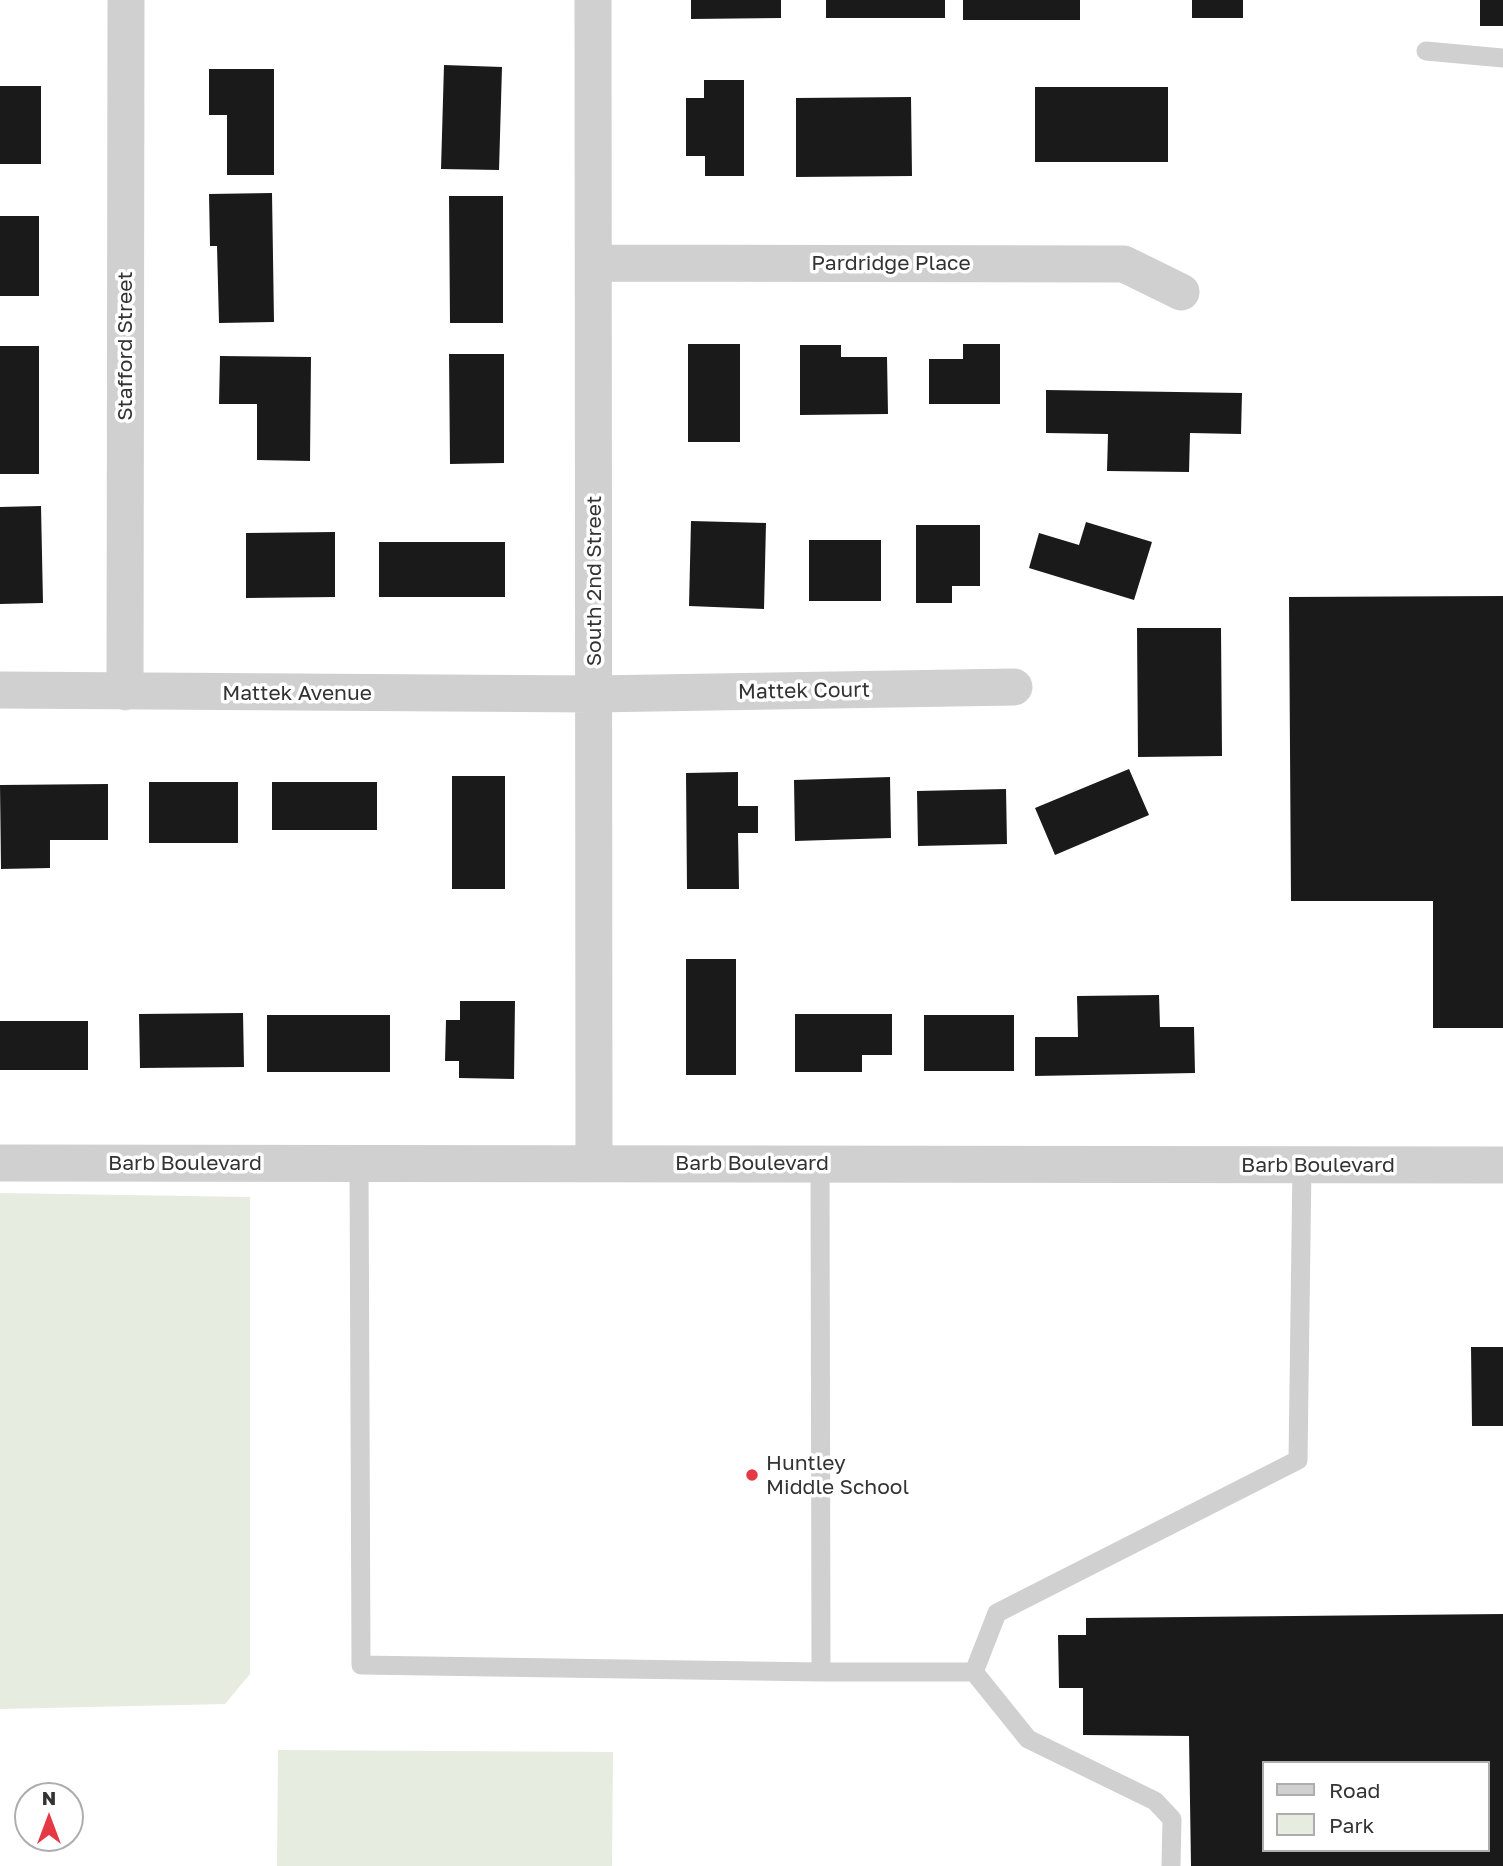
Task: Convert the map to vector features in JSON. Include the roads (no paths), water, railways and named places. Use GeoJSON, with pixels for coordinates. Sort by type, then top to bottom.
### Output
{"type":"FeatureCollection","features":[{"type":"Feature","properties":{"kind":"street","name":"Stafford Street"},"geometry":{"type":"LineString","coordinates":[[125,692],[126,0]]}},
{"type":"Feature","properties":{"kind":"street","name":"South 2nd Street"},"geometry":{"type":"LineString","coordinates":[[593,0],[594,1163]]}},
{"type":"Feature","properties":{"kind":"street","name":"Pardridge Place"},"geometry":{"type":"LineString","coordinates":[[594,263],[1124,264],[1181,292]]}},
{"type":"Feature","properties":{"kind":"street","name":"Mattek Court"},"geometry":{"type":"LineString","coordinates":[[594,694],[1014,687]]}},
{"type":"Feature","properties":{"kind":"street","name":"Mattek Avenue"},"geometry":{"type":"LineString","coordinates":[[0,691],[594,694]]}},
{"type":"Feature","properties":{"kind":"street","name":"Barb Boulevard"},"geometry":{"type":"LineString","coordinates":[[0,1163],[1503,1165]]}},
{"type":"Feature","properties":{"kind":"lane"},"geometry":{"type":"LineString","coordinates":[[1426,51],[1503,58]]}},
{"type":"Feature","properties":{"kind":"lane"},"geometry":{"type":"LineString","coordinates":[[359,1163],[361,1665],[974,1672]]}},
{"type":"Feature","properties":{"kind":"lane"},"geometry":{"type":"LineString","coordinates":[[820,1163],[821,1672]]}},
{"type":"Feature","properties":{"kind":"lane"},"geometry":{"type":"LineString","coordinates":[[974,1672],[997,1613],[1298,1460],[1301,1165]]}},
{"type":"Feature","properties":{"kind":"lane"},"geometry":{"type":"LineString","coordinates":[[974,1672],[1028,1739],[1155,1801],[1172,1819],[1171,1866]]}},
{"type":"Feature","properties":{"kind":"place","name":"Huntley Middle School"},"geometry":{"type":"Point","coordinates":[752,1475]}}]}
